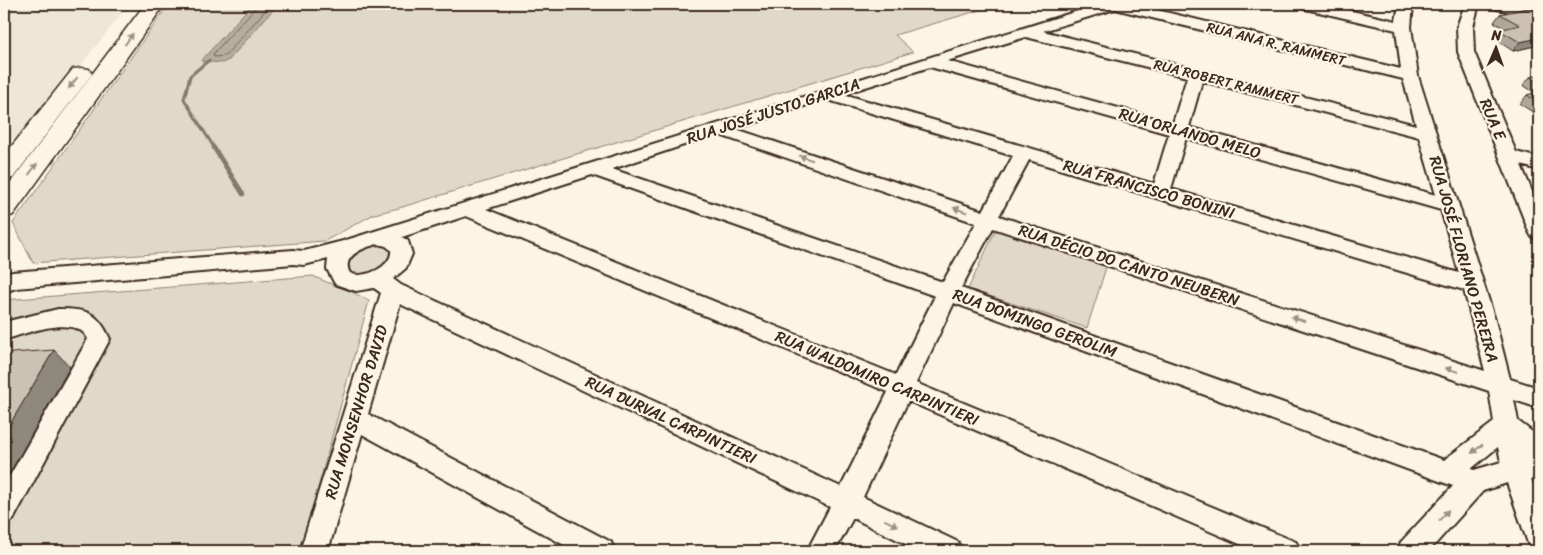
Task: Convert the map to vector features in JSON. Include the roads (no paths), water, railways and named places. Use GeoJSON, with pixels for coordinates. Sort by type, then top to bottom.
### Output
{"type":"FeatureCollection","features":[{"type":"Feature","properties":{"kind":"main road"},"geometry":{"type":"LineString","coordinates":[[4,172],[136,4]]}},
{"type":"Feature","properties":{"kind":"main road"},"geometry":{"type":"LineString","coordinates":[[4,209],[155,4]]}},
{"type":"Feature","properties":{"kind":"street","name":"RUA JOSÉ JUSTO GARCIA"},"geometry":{"type":"LineString","coordinates":[[378,237],[825,94],[1115,4]]}},
{"type":"Feature","properties":{"kind":"street","name":"RUA ANA R. RAMMERT"},"geometry":{"type":"LineString","coordinates":[[1115,4],[1410,76]]}},
{"type":"Feature","properties":{"kind":"street"},"geometry":{"type":"LineString","coordinates":[[1302,4],[1403,27]]}},
{"type":"Feature","properties":{"kind":"street","name":"RUA JOSÉ FLORIANO PEREIRA"},"geometry":{"type":"LineString","coordinates":[[1406,4],[1403,27],[1410,76],[1496,365],[1498,386],[1507,426],[1527,468],[1539,537]]}},
{"type":"Feature","properties":{"kind":"street","name":"RUA E"},"geometry":{"type":"LineString","coordinates":[[1472,4],[1466,19],[1463,36],[1466,52],[1538,227]]}},
{"type":"Feature","properties":{"kind":"street"},"geometry":{"type":"LineString","coordinates":[[1493,4],[1539,14]]}},
{"type":"Feature","properties":{"kind":"street","name":"RUA ROBERT RAMMERT"},"geometry":{"type":"LineString","coordinates":[[1025,32],[1427,133]]}},
{"type":"Feature","properties":{"kind":"street","name":"RUA ORLANDO MELO"},"geometry":{"type":"LineString","coordinates":[[932,62],[1448,205]]}},
{"type":"Feature","properties":{"kind":"street"},"geometry":{"type":"LineString","coordinates":[[1160,192],[1196,74]]}},
{"type":"Feature","properties":{"kind":"street","name":"RUA FRANCISCO BONINI"},"geometry":{"type":"LineString","coordinates":[[825,94],[1473,285]]}},
{"type":"Feature","properties":{"kind":"street","name":"RUA DÉCIO DO CANTO NEUBERN"},"geometry":{"type":"LineString","coordinates":[[719,129],[986,219],[1539,398]]}},
{"type":"Feature","properties":{"kind":"street"},"geometry":{"type":"LineString","coordinates":[[821,551],[847,502],[900,387],[948,292],[986,219],[1024,154]]}},
{"type":"Feature","properties":{"kind":"street"},"geometry":{"type":"LineString","coordinates":[[1509,156],[1539,164]]}},
{"type":"Feature","properties":{"kind":"street","name":"RUA DOMINGO GEROLIM"},"geometry":{"type":"LineString","coordinates":[[594,169],[948,292],[1474,482]]}},
{"type":"Feature","properties":{"kind":"street","name":"RUA WALDOMIRO CARPINTIERI"},"geometry":{"type":"LineString","coordinates":[[467,209],[900,387],[1286,551]]}},
{"type":"Feature","properties":{"kind":"street","name":"RUA JOSÉ JUSTO GARCIA"},"geometry":{"type":"LineString","coordinates":[[401,246],[431,220]]}},
{"type":"Feature","properties":{"kind":"street"},"geometry":{"type":"LineString","coordinates":[[7,280],[293,257],[304,258],[378,237],[395,241],[401,246],[403,253],[401,260],[388,274],[386,285],[349,282],[304,258]]}},
{"type":"Feature","properties":{"kind":"street"},"geometry":{"type":"LineString","coordinates":[[337,274],[337,261],[348,247]]}},
{"type":"Feature","properties":{"kind":"street","name":"RUA MONSENHOR DAVID"},"geometry":{"type":"LineString","coordinates":[[314,551],[354,418],[386,285]]}},
{"type":"Feature","properties":{"kind":"street","name":"RUA DURVAL CARPINTIERI"},"geometry":{"type":"LineString","coordinates":[[386,285],[948,551]]}},
{"type":"Feature","properties":{"kind":"street"},"geometry":{"type":"LineString","coordinates":[[4,331],[53,318],[72,317],[90,322],[97,330],[99,339],[4,511]]}},
{"type":"Feature","properties":{"kind":"street"},"geometry":{"type":"LineString","coordinates":[[354,418],[601,551]]}},
{"type":"Feature","properties":{"kind":"street"},"geometry":{"type":"LineString","coordinates":[[1447,473],[1507,426],[1539,451]]}},
{"type":"Feature","properties":{"kind":"street"},"geometry":{"type":"LineString","coordinates":[[1411,551],[1474,482],[1527,468]]}},
{"type":"Feature","properties":{"kind":"water"},"geometry":{"type":"Polygon","coordinates":[[[252,4],[278,4],[229,60],[222,63],[201,61],[252,4]]]}},
{"type":"Feature","properties":{"kind":"waterway"},"geometry":{"type":"LineString","coordinates":[[209,60],[190,76],[184,99],[215,149]]}},
{"type":"Feature","properties":{"kind":"waterway"},"geometry":{"type":"LineString","coordinates":[[214,148],[243,194]]}}]}
